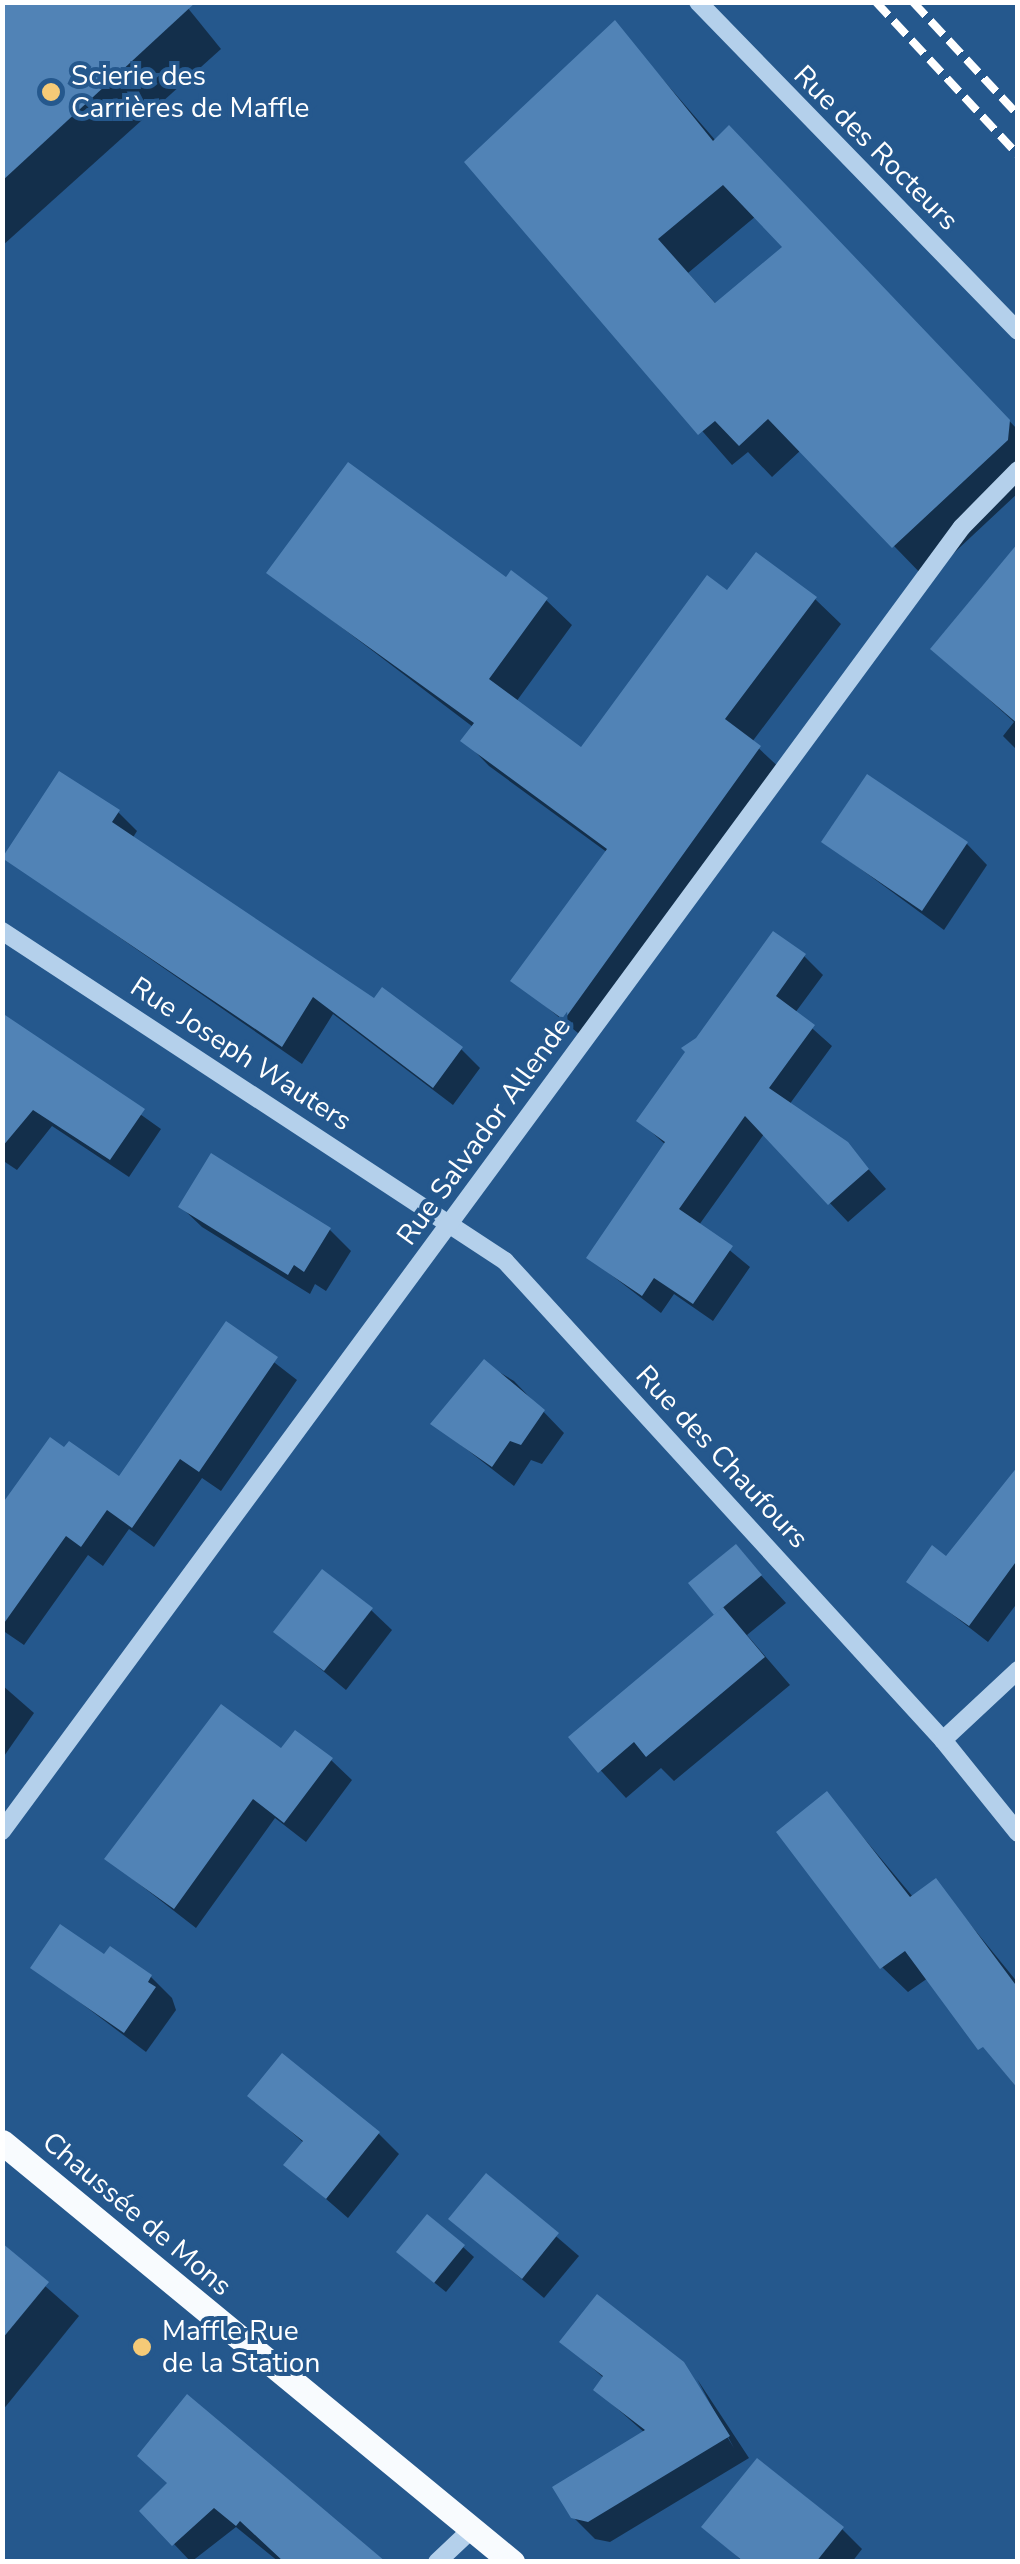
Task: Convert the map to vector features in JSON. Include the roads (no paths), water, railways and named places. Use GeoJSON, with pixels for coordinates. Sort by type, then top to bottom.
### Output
{"type":"FeatureCollection","features":[{"type":"Feature","properties":{"kind":"main road","name":"Chaussée de Mons"},"geometry":{"type":"LineString","coordinates":[[2,2142],[512,2562]]}},
{"type":"Feature","properties":{"kind":"street","name":"Rue des Rocteurs"},"geometry":{"type":"LineString","coordinates":[[698,2],[1018,331]]}},
{"type":"Feature","properties":{"kind":"street","name":"Rue Salvador Allende"},"geometry":{"type":"LineString","coordinates":[[2,1832],[962,527],[1018,470]]}},
{"type":"Feature","properties":{"kind":"street","name":"Rue Joseph Wauters"},"geometry":{"type":"LineString","coordinates":[[2,931],[450,1222]]}},
{"type":"Feature","properties":{"kind":"street","name":"Rue des Chaufours"},"geometry":{"type":"LineString","coordinates":[[450,1222],[505,1261],[944,1740],[1018,1833]]}},
{"type":"Feature","properties":{"kind":"street"},"geometry":{"type":"LineString","coordinates":[[944,1740],[1018,1670]]}},
{"type":"Feature","properties":{"kind":"street"},"geometry":{"type":"LineString","coordinates":[[437,2562],[472,2529]]}},
{"type":"Feature","properties":{"kind":"railway"},"geometry":{"type":"LineString","coordinates":[[876,2],[1018,155]]}},
{"type":"Feature","properties":{"kind":"railway"},"geometry":{"type":"LineString","coordinates":[[913,2],[1018,115]]}},
{"type":"Feature","properties":{"kind":"place","name":"Scierie des Carrières de Maffle"},"geometry":{"type":"Point","coordinates":[51,92]}},
{"type":"Feature","properties":{"kind":"place","name":"Maffle Rue de la Station"},"geometry":{"type":"Point","coordinates":[142,2347]}}]}
